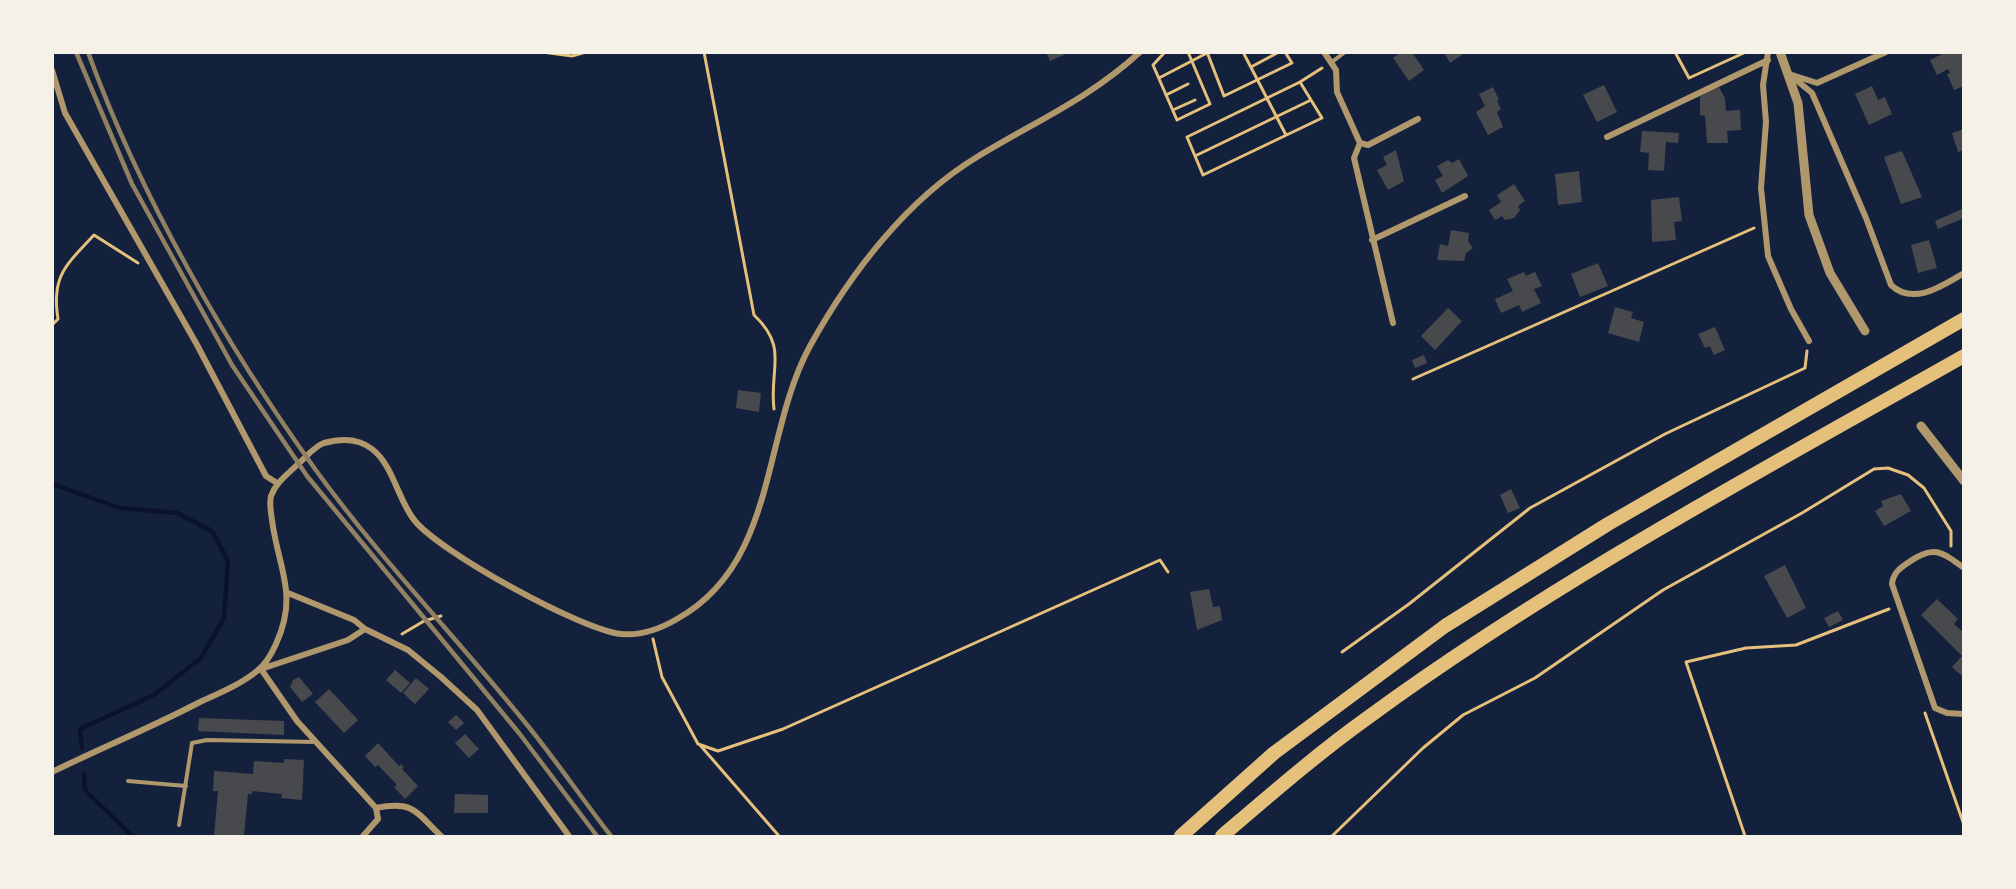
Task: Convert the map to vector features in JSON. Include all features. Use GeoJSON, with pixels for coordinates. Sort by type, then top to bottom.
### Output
{"type":"FeatureCollection","features":[{"type":"Feature","properties":{"kind":"highway"},"geometry":{"type":"LineString","coordinates":[[1181,837],[1274,753],[1445,626],[1608,524],[1964,319]]}},
{"type":"Feature","properties":{"kind":"highway"},"geometry":{"type":"LineString","coordinates":[[1222,837],[1316,757],[1369,716],[1523,612],[1964,356]]}},
{"type":"Feature","properties":{"kind":"street"},"geometry":{"type":"LineString","coordinates":[[261,669],[276,645],[285,618],[288,593],[286,576],[274,539],[269,500],[277,483],[320,444],[355,439],[376,451],[414,520],[445,548],[558,612],[588,625],[615,633],[651,632],[694,610],[716,590],[733,568],[750,538],[764,498],[790,396],[805,355],[825,318],[868,259],[894,228],[938,184],[975,158],[1079,100],[1113,77],[1140,52]]}},
{"type":"Feature","properties":{"kind":"street"},"geometry":{"type":"LineString","coordinates":[[1324,52],[1336,70],[1337,92],[1360,143],[1368,146],[1419,119]]}},
{"type":"Feature","properties":{"kind":"street"},"geometry":{"type":"LineString","coordinates":[[1780,52],[1798,103],[1809,215],[1830,273],[1865,331]]}},
{"type":"Feature","properties":{"kind":"street"},"geometry":{"type":"LineString","coordinates":[[1788,74],[1816,83],[1886,52]]}},
{"type":"Feature","properties":{"kind":"street"},"geometry":{"type":"LineString","coordinates":[[1607,137],[1768,56]]}},
{"type":"Feature","properties":{"kind":"street"},"geometry":{"type":"LineString","coordinates":[[1768,56],[1763,85],[1766,122],[1761,188],[1768,256],[1791,309],[1809,341]]}},
{"type":"Feature","properties":{"kind":"street"},"geometry":{"type":"LineString","coordinates":[[52,70],[65,113],[158,276],[266,476],[277,483]]}},
{"type":"Feature","properties":{"kind":"street"},"geometry":{"type":"LineString","coordinates":[[1788,74],[1812,93],[1866,218],[1891,285],[1898,292],[1917,295],[1964,273]]}},
{"type":"Feature","properties":{"kind":"street"},"geometry":{"type":"LineString","coordinates":[[1360,143],[1354,158],[1393,322]]}},
{"type":"Feature","properties":{"kind":"street"},"geometry":{"type":"LineString","coordinates":[[1372,240],[1465,196]]}},
{"type":"Feature","properties":{"kind":"street"},"geometry":{"type":"LineString","coordinates":[[1921,426],[1964,481]]}},
{"type":"Feature","properties":{"kind":"street"},"geometry":{"type":"LineString","coordinates":[[1964,568],[1947,556],[1930,551],[1922,553],[1895,573],[1892,584],[1935,708],[1947,713],[1964,714]]}},
{"type":"Feature","properties":{"kind":"street"},"geometry":{"type":"LineString","coordinates":[[288,593],[339,613],[365,629],[408,650],[477,710],[569,837]]}},
{"type":"Feature","properties":{"kind":"street"},"geometry":{"type":"LineString","coordinates":[[52,772],[130,737],[261,669],[348,640],[365,629]]}},
{"type":"Feature","properties":{"kind":"street"},"geometry":{"type":"LineString","coordinates":[[261,669],[297,721],[376,808],[378,819],[363,837]]}},
{"type":"Feature","properties":{"kind":"street"},"geometry":{"type":"LineString","coordinates":[[376,808],[396,804],[411,808],[441,837]]}},
{"type":"Feature","properties":{"kind":"lane"},"geometry":{"type":"LineString","coordinates":[[1331,63],[1345,52]]}},
{"type":"Feature","properties":{"kind":"lane"},"geometry":{"type":"LineString","coordinates":[[179,825],[192,743],[207,740],[316,742]]}},
{"type":"Feature","properties":{"kind":"lane"},"geometry":{"type":"LineString","coordinates":[[128,781],[186,786]]}},
{"type":"Feature","properties":{"kind":"path"},"geometry":{"type":"LineString","coordinates":[[542,52],[572,56],[586,52]]}},
{"type":"Feature","properties":{"kind":"path"},"geometry":{"type":"LineString","coordinates":[[704,52],[754,315],[769,330],[776,354],[772,392],[774,412]]}},
{"type":"Feature","properties":{"kind":"path"},"geometry":{"type":"LineString","coordinates":[[1165,52],[1153,65],[1177,120],[1210,104],[1188,52]]}},
{"type":"Feature","properties":{"kind":"path"},"geometry":{"type":"LineString","coordinates":[[1251,67],[1279,52]]}},
{"type":"Feature","properties":{"kind":"path"},"geometry":{"type":"LineString","coordinates":[[1159,78],[1207,53],[1224,96],[1292,63],[1285,52]]}},
{"type":"Feature","properties":{"kind":"path"},"geometry":{"type":"LineString","coordinates":[[1675,52],[1689,78],[1746,52]]}},
{"type":"Feature","properties":{"kind":"path"},"geometry":{"type":"LineString","coordinates":[[1245,53],[1287,135]]}},
{"type":"Feature","properties":{"kind":"path"},"geometry":{"type":"LineString","coordinates":[[1300,82],[1322,118],[1203,175],[1187,137],[1300,82],[1331,63]]}},
{"type":"Feature","properties":{"kind":"path"},"geometry":{"type":"LineString","coordinates":[[1166,95],[1188,84]]}},
{"type":"Feature","properties":{"kind":"path"},"geometry":{"type":"LineString","coordinates":[[1173,110],[1195,100]]}},
{"type":"Feature","properties":{"kind":"path"},"geometry":{"type":"LineString","coordinates":[[1195,156],[1311,100]]}},
{"type":"Feature","properties":{"kind":"path"},"geometry":{"type":"LineString","coordinates":[[1413,379],[1764,224]]}},
{"type":"Feature","properties":{"kind":"path"},"geometry":{"type":"LineString","coordinates":[[52,326],[58,319],[55,297],[64,268],[94,236],[158,276]]}},
{"type":"Feature","properties":{"kind":"path"},"geometry":{"type":"LineString","coordinates":[[1342,652],[1409,604],[1530,508],[1665,434],[1805,368],[1809,341]]}},
{"type":"Feature","properties":{"kind":"path"},"geometry":{"type":"LineString","coordinates":[[1332,837],[1423,748],[1463,715],[1535,678],[1663,590],[1802,513],[1874,469],[1888,468],[1908,475],[1924,488],[1951,531],[1952,544],[1947,556]]}},
{"type":"Feature","properties":{"kind":"path"},"geometry":{"type":"LineString","coordinates":[[698,744],[718,751],[783,729],[1160,560],[1168,572]]}},
{"type":"Feature","properties":{"kind":"path"},"geometry":{"type":"LineString","coordinates":[[1745,837],[1686,662],[1746,648],[1796,645],[1889,609]]}},
{"type":"Feature","properties":{"kind":"path"},"geometry":{"type":"LineString","coordinates":[[390,641],[424,621],[441,616]]}},
{"type":"Feature","properties":{"kind":"path"},"geometry":{"type":"LineString","coordinates":[[651,632],[662,677],[698,744],[779,837]]}},
{"type":"Feature","properties":{"kind":"building"},"geometry":{"type":"Polygon","coordinates":[[[1046,52],[1063,52],[1064,55],[1050,61],[1046,52]]]}},
{"type":"Feature","properties":{"kind":"building"},"geometry":{"type":"Polygon","coordinates":[[[1401,52],[1412,52],[1424,70],[1409,81],[1393,58],[1401,52]]]}},
{"type":"Feature","properties":{"kind":"building"},"geometry":{"type":"Polygon","coordinates":[[[1444,52],[1466,52],[1450,63],[1444,52]]]}},
{"type":"Feature","properties":{"kind":"building"},"geometry":{"type":"Polygon","coordinates":[[[1946,52],[1964,52],[1964,86],[1954,90],[1947,74],[1950,73],[1948,69],[1937,75],[1930,60],[1946,52]]]}},
{"type":"Feature","properties":{"kind":"building"},"geometry":{"type":"Polygon","coordinates":[[[1604,85],[1617,112],[1597,122],[1583,95],[1604,85]]]}},
{"type":"Feature","properties":{"kind":"building"},"geometry":{"type":"Polygon","coordinates":[[[1872,86],[1878,100],[1885,97],[1892,114],[1869,125],[1855,94],[1872,86]]]}},
{"type":"Feature","properties":{"kind":"building"},"geometry":{"type":"Polygon","coordinates":[[[1493,87],[1499,100],[1497,101],[1501,109],[1497,112],[1503,127],[1488,135],[1476,112],[1485,106],[1479,94],[1493,87]]]}},
{"type":"Feature","properties":{"kind":"building"},"geometry":{"type":"Polygon","coordinates":[[[1719,87],[1725,98],[1726,111],[1740,110],[1741,130],[1727,131],[1728,143],[1707,143],[1705,116],[1700,115],[1700,96],[1719,87]]]}},
{"type":"Feature","properties":{"kind":"building"},"geometry":{"type":"Polygon","coordinates":[[[1964,129],[1964,150],[1958,152],[1952,133],[1964,129]]]}},
{"type":"Feature","properties":{"kind":"building"},"geometry":{"type":"Polygon","coordinates":[[[1642,131],[1679,133],[1678,143],[1666,142],[1664,171],[1648,170],[1649,153],[1640,152],[1642,131]]]}},
{"type":"Feature","properties":{"kind":"building"},"geometry":{"type":"Polygon","coordinates":[[[1396,150],[1404,181],[1388,190],[1377,170],[1387,165],[1383,157],[1396,150]]]}},
{"type":"Feature","properties":{"kind":"building"},"geometry":{"type":"Polygon","coordinates":[[[1902,151],[1922,197],[1901,204],[1884,157],[1902,151]]]}},
{"type":"Feature","properties":{"kind":"building"},"geometry":{"type":"Polygon","coordinates":[[[1459,159],[1468,176],[1442,193],[1435,180],[1443,176],[1437,166],[1448,160],[1452,163],[1459,159]]]}},
{"type":"Feature","properties":{"kind":"building"},"geometry":{"type":"Polygon","coordinates":[[[1579,171],[1582,202],[1558,205],[1555,174],[1579,171]]]}},
{"type":"Feature","properties":{"kind":"building"},"geometry":{"type":"Polygon","coordinates":[[[1514,184],[1525,201],[1518,206],[1520,210],[1514,218],[1505,220],[1502,216],[1495,220],[1489,210],[1501,202],[1497,195],[1514,184]]]}},
{"type":"Feature","properties":{"kind":"building"},"geometry":{"type":"Polygon","coordinates":[[[1679,197],[1682,221],[1674,222],[1676,240],[1652,242],[1651,200],[1679,197]]]}},
{"type":"Feature","properties":{"kind":"building"},"geometry":{"type":"Polygon","coordinates":[[[1962,209],[1964,218],[1938,229],[1935,221],[1962,209]]]}},
{"type":"Feature","properties":{"kind":"building"},"geometry":{"type":"Polygon","coordinates":[[[1451,230],[1469,233],[1468,241],[1473,248],[1466,253],[1464,261],[1437,260],[1440,244],[1448,246],[1451,230]]]}},
{"type":"Feature","properties":{"kind":"building"},"geometry":{"type":"Polygon","coordinates":[[[1929,240],[1937,268],[1918,273],[1911,245],[1929,240]]]}},
{"type":"Feature","properties":{"kind":"building"},"geometry":{"type":"Polygon","coordinates":[[[1598,263],[1608,286],[1580,297],[1571,274],[1598,263]]]}},
{"type":"Feature","properties":{"kind":"building"},"geometry":{"type":"Polygon","coordinates":[[[1524,272],[1526,276],[1535,272],[1542,286],[1534,289],[1541,303],[1522,312],[1519,305],[1501,313],[1495,299],[1513,291],[1507,279],[1524,272]]]}},
{"type":"Feature","properties":{"kind":"building"},"geometry":{"type":"Polygon","coordinates":[[[1615,307],[1633,312],[1631,318],[1644,322],[1639,342],[1608,333],[1615,307]]]}},
{"type":"Feature","properties":{"kind":"building"},"geometry":{"type":"Polygon","coordinates":[[[1448,308],[1462,321],[1435,350],[1421,336],[1448,308]]]}},
{"type":"Feature","properties":{"kind":"building"},"geometry":{"type":"Polygon","coordinates":[[[1715,327],[1725,350],[1714,355],[1710,346],[1705,348],[1698,334],[1715,327]]]}},
{"type":"Feature","properties":{"kind":"building"},"geometry":{"type":"Polygon","coordinates":[[[1424,355],[1427,363],[1415,368],[1412,360],[1424,355]]]}},
{"type":"Feature","properties":{"kind":"building"},"geometry":{"type":"Polygon","coordinates":[[[738,390],[761,393],[759,412],[736,408],[738,390]]]}},
{"type":"Feature","properties":{"kind":"building"},"geometry":{"type":"Polygon","coordinates":[[[1511,489],[1520,508],[1508,513],[1500,495],[1511,489]]]}},
{"type":"Feature","properties":{"kind":"building"},"geometry":{"type":"Polygon","coordinates":[[[1901,494],[1911,511],[1884,526],[1875,511],[1883,506],[1881,501],[1901,494]]]}},
{"type":"Feature","properties":{"kind":"building"},"geometry":{"type":"Polygon","coordinates":[[[1785,565],[1806,608],[1787,618],[1764,576],[1785,565]]]}},
{"type":"Feature","properties":{"kind":"building"},"geometry":{"type":"Polygon","coordinates":[[[1209,589],[1213,607],[1220,606],[1222,620],[1197,630],[1190,592],[1209,589]]]}},
{"type":"Feature","properties":{"kind":"building"},"geometry":{"type":"Polygon","coordinates":[[[1937,599],[1958,619],[1954,624],[1964,633],[1964,678],[1952,667],[1962,656],[1921,615],[1937,599]]]}},
{"type":"Feature","properties":{"kind":"building"},"geometry":{"type":"Polygon","coordinates":[[[1838,611],[1843,620],[1829,627],[1824,618],[1838,611]]]}},
{"type":"Feature","properties":{"kind":"building"},"geometry":{"type":"Polygon","coordinates":[[[395,670],[410,683],[401,693],[386,680],[395,670]]]}},
{"type":"Feature","properties":{"kind":"building"},"geometry":{"type":"Polygon","coordinates":[[[299,677],[313,694],[302,702],[290,687],[293,680],[299,677]]]}},
{"type":"Feature","properties":{"kind":"building"},"geometry":{"type":"Polygon","coordinates":[[[416,678],[429,689],[415,704],[403,693],[416,678]]]}},
{"type":"Feature","properties":{"kind":"building"},"geometry":{"type":"Polygon","coordinates":[[[329,689],[358,720],[344,733],[315,702],[329,689]]]}},
{"type":"Feature","properties":{"kind":"building"},"geometry":{"type":"Polygon","coordinates":[[[456,715],[464,723],[456,730],[448,722],[456,715]]]}},
{"type":"Feature","properties":{"kind":"building"},"geometry":{"type":"Polygon","coordinates":[[[199,718],[284,721],[284,735],[198,731],[199,718]]]}},
{"type":"Feature","properties":{"kind":"building"},"geometry":{"type":"Polygon","coordinates":[[[465,734],[479,749],[469,758],[455,743],[465,734]]]}},
{"type":"Feature","properties":{"kind":"building"},"geometry":{"type":"Polygon","coordinates":[[[378,743],[399,766],[401,764],[404,767],[402,769],[418,786],[405,799],[394,787],[397,785],[378,765],[375,767],[365,756],[378,743]]]}},
{"type":"Feature","properties":{"kind":"building"},"geometry":{"type":"Polygon","coordinates":[[[284,759],[304,760],[302,800],[281,798],[282,794],[252,791],[252,794],[248,794],[244,836],[214,836],[218,791],[213,791],[214,771],[253,774],[254,761],[284,763],[284,759]]]}},
{"type":"Feature","properties":{"kind":"building"},"geometry":{"type":"Polygon","coordinates":[[[455,794],[488,795],[488,813],[454,813],[455,794]]]}},
{"type":"Feature","properties":{"kind":"waterway"},"geometry":{"type":"LineString","coordinates":[[52,484],[120,508],[177,513],[212,531],[228,561],[224,618],[201,658],[152,696],[80,729],[82,748]]}},
{"type":"Feature","properties":{"kind":"waterway"},"geometry":{"type":"LineString","coordinates":[[84,773],[85,790],[132,836]]}},
{"type":"Feature","properties":{"kind":"railway"},"geometry":{"type":"LineString","coordinates":[[76,52],[132,184],[232,365],[307,476],[519,733],[597,836]]}},
{"type":"Feature","properties":{"kind":"railway"},"geometry":{"type":"LineString","coordinates":[[88,52],[109,106],[159,215],[249,372],[340,502],[528,726],[611,836]]}}]}
